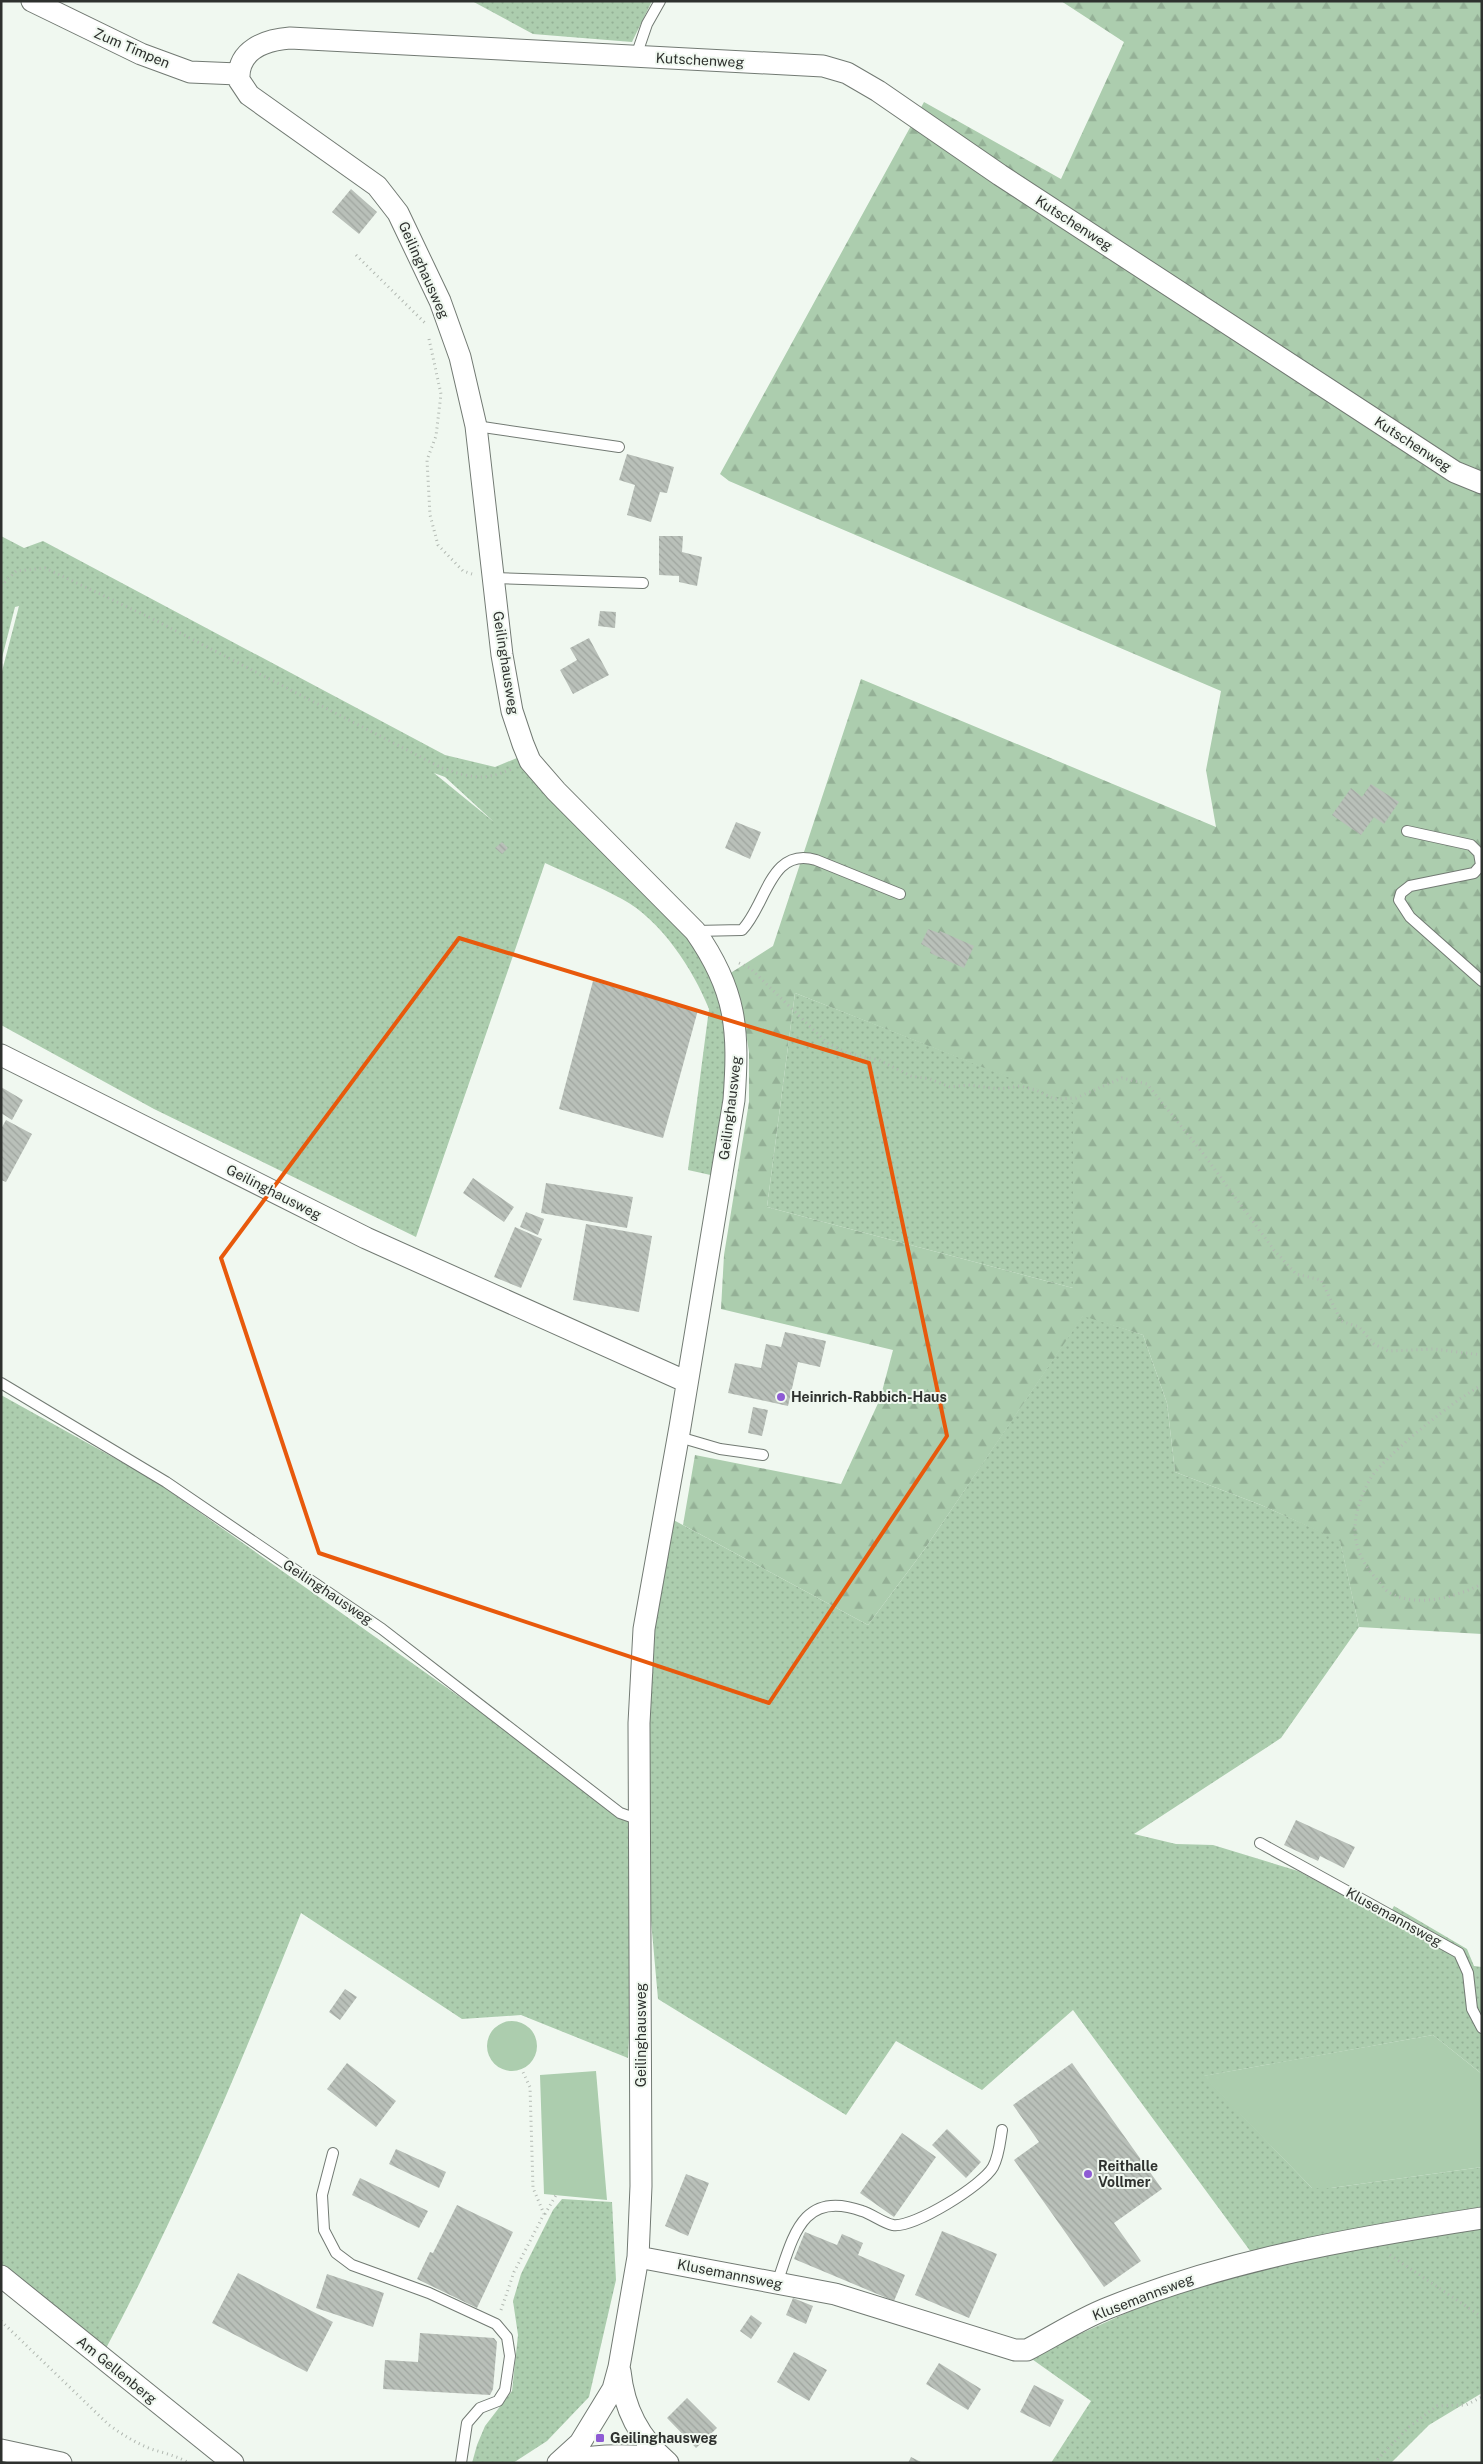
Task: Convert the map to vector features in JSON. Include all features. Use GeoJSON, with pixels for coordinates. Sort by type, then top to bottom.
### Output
{"type":"FeatureCollection","features":[{"type":"Feature","properties":{"kind":"street","name":"Zum Timpen"},"geometry":{"type":"LineString","coordinates":[[32,1],[141,54],[190,72],[238,74]]}},
{"type":"Feature","properties":{"kind":"street","name":"Kutschenweg"},"geometry":{"type":"LineString","coordinates":[[238,74],[249,52],[273,40],[290,38],[823,66],[847,73],[878,91],[1008,180],[1455,472],[1482,483]]}},
{"type":"Feature","properties":{"kind":"street","name":"Geilinghausweg"},"geometry":{"type":"LineString","coordinates":[[238,74],[242,88],[249,94],[377,186],[390,201],[440,300],[460,357],[476,426],[493,578],[512,711],[530,760],[556,791],[701,940],[728,994],[735,1020],[737,1058],[734,1100],[644,1629],[639,1723],[641,2186],[638,2257],[619,2367],[613,2390],[580,2443],[558,2463]]}},
{"type":"Feature","properties":{"kind":"street","name":"Geilinghausweg"},"geometry":{"type":"LineString","coordinates":[[1,1055],[366,1238],[687,1382]]}},
{"type":"Feature","properties":{"kind":"street","name":"Klusemannsweg"},"geometry":{"type":"LineString","coordinates":[[638,2257],[835,2294],[1015,2350],[1027,2350],[1106,2309],[1179,2282],[1249,2261],[1363,2236],[1482,2218]]}},
{"type":"Feature","properties":{"kind":"street","name":"Am Gellenberg"},"geometry":{"type":"LineString","coordinates":[[1,2276],[233,2463]]}},
{"type":"Feature","properties":{"kind":"street","name":"Geilinghausweg"},"geometry":{"type":"LineString","coordinates":[[619,2367],[626,2408],[648,2443],[665,2460]]}},
{"type":"Feature","properties":{"kind":"street"},"geometry":{"type":"LineString","coordinates":[[1,2450],[61,2463]]}},
{"type":"Feature","properties":{"kind":"street"},"geometry":{"type":"LineString","coordinates":[[576,2461],[610,2455],[665,2460]]}},
{"type":"Feature","properties":{"kind":"lane","name":"Kutschenweg"},"geometry":{"type":"LineString","coordinates":[[636,56],[647,24],[660,1]]}},
{"type":"Feature","properties":{"kind":"lane"},"geometry":{"type":"LineString","coordinates":[[476,426],[619,447]]}},
{"type":"Feature","properties":{"kind":"lane"},"geometry":{"type":"LineString","coordinates":[[493,578],[643,583]]}},
{"type":"Feature","properties":{"kind":"lane"},"geometry":{"type":"LineString","coordinates":[[1408,831],[1471,845],[1480,854],[1481,865],[1474,873],[1410,886],[1401,892],[1400,900],[1410,917],[1482,981]]}},
{"type":"Feature","properties":{"kind":"lane"},"geometry":{"type":"LineString","coordinates":[[701,940],[742,930],[775,875],[781,867],[793,858],[803,856],[816,860],[900,894]]}},
{"type":"Feature","properties":{"kind":"lane","name":"Geilinghausweg"},"geometry":{"type":"LineString","coordinates":[[1,1383],[166,1482],[382,1629],[620,1813],[640,1820]]}},
{"type":"Feature","properties":{"kind":"lane"},"geometry":{"type":"LineString","coordinates":[[678,1436],[720,1449],[762,1455]]}},
{"type":"Feature","properties":{"kind":"lane","name":"Klusemannsweg"},"geometry":{"type":"LineString","coordinates":[[1260,1843],[1459,1953],[1468,1973],[1472,2009],[1482,2028]]}},
{"type":"Feature","properties":{"kind":"lane"},"geometry":{"type":"LineString","coordinates":[[777,2283],[802,2220],[812,2211],[822,2207],[841,2205],[862,2211],[894,2225],[912,2223],[970,2189],[992,2168],[998,2154],[1002,2130]]}},
{"type":"Feature","properties":{"kind":"lane"},"geometry":{"type":"LineString","coordinates":[[333,2153],[322,2195],[324,2230],[336,2253],[352,2265],[429,2293],[496,2324],[507,2337],[510,2356],[505,2390],[498,2401],[480,2408],[467,2423],[461,2463]]}},
{"type":"Feature","properties":{"kind":"path"},"geometry":{"type":"LineString","coordinates":[[356,255],[426,325]]}},
{"type":"Feature","properties":{"kind":"path"},"geometry":{"type":"LineString","coordinates":[[428,333],[441,394],[436,436],[426,460],[430,515],[438,545],[463,571],[480,577],[493,578]]}},
{"type":"Feature","properties":{"kind":"path"},"geometry":{"type":"LineString","coordinates":[[1,586],[16,571],[45,568],[153,620],[442,768],[468,777],[496,776],[530,760]]}},
{"type":"Feature","properties":{"kind":"path"},"geometry":{"type":"LineString","coordinates":[[701,940],[750,968],[827,1043],[847,1053],[879,1060],[911,1076],[930,1079],[950,1087],[968,1086],[1000,1089],[1020,1086],[1036,1090],[1054,1099],[1076,1098],[1122,1078],[1147,1084],[1197,1144],[1274,1250],[1296,1274],[1322,1280],[1341,1321],[1359,1327],[1374,1344],[1388,1351],[1434,1349],[1482,1355]]}},
{"type":"Feature","properties":{"kind":"path"},"geometry":{"type":"LineString","coordinates":[[1482,1385],[1399,1448],[1369,1479],[1356,1513],[1354,1542],[1370,1571],[1389,1593],[1411,1599],[1441,1598],[1459,1596],[1482,1584]]}},
{"type":"Feature","properties":{"kind":"path"},"geometry":{"type":"LineString","coordinates":[[522,2070],[530,2087],[533,2188],[544,2214]]}},
{"type":"Feature","properties":{"kind":"path"},"geometry":{"type":"LineString","coordinates":[[496,2324],[514,2272],[556,2195]]}},
{"type":"Feature","properties":{"kind":"path"},"geometry":{"type":"LineString","coordinates":[[1363,2236],[1482,2317]]}},
{"type":"Feature","properties":{"kind":"path"},"geometry":{"type":"LineString","coordinates":[[1,2320],[109,2426],[129,2439],[150,2449],[179,2457],[189,2463]]}},
{"type":"Feature","properties":{"kind":"path"},"geometry":{"type":"LineString","coordinates":[[1374,2463],[1409,2428],[1437,2406],[1466,2405],[1482,2397]]}},
{"type":"Feature","properties":{"kind":"highlighted area"},"geometry":{"type":"Polygon","coordinates":[[[459,938],[869,1063],[947,1436],[769,1703],[319,1553],[221,1258],[459,938]]]}},
{"type":"Feature","properties":{"kind":"green space"},"geometry":{"type":"Polygon","coordinates":[[[472,1],[652,1],[632,42],[533,34],[472,1]]]}},
{"type":"Feature","properties":{"kind":"green space"},"geometry":{"type":"Polygon","coordinates":[[[1061,1],[1482,1],[1482,1634],[1359,1627],[1340,1541],[1261,1505],[1175,1472],[1167,1403],[1143,1335],[1083,1316],[924,1550],[868,1625],[683,1525],[695,1455],[841,1484],[880,1399],[893,1350],[721,1309],[724,1255],[749,1102],[749,1052],[743,1013],[729,974],[773,946],[861,679],[1216,827],[1206,770],[1221,691],[729,481],[720,474],[924,102],[1061,179],[1124,42],[1061,1]],[[795,993],[767,1207],[1073,1288],[1073,1103],[795,993]]]}},
{"type":"Feature","properties":{"kind":"green space"},"geometry":{"type":"Polygon","coordinates":[[[1,536],[24,548],[43,541],[445,755],[495,767],[517,758],[525,771],[690,935],[715,982],[735,1055],[715,1176],[688,1170],[709,1009],[694,978],[685,962],[662,932],[636,908],[604,890],[545,863],[416,1237],[154,1109],[1,1025],[1,675],[19,606],[15,607],[1,662],[1,536]],[[434,773],[494,822],[445,777],[434,773]]]}},
{"type":"Feature","properties":{"kind":"green space"},"geometry":{"type":"Polygon","coordinates":[[[795,993],[1073,1102],[1073,1288],[767,1207],[795,993]]]}},
{"type":"Feature","properties":{"kind":"green space"},"geometry":{"type":"Polygon","coordinates":[[[1083,1315],[1143,1335],[1167,1403],[1175,1472],[1261,1505],[1340,1540],[1359,1627],[1281,1738],[1134,1834],[1176,1844],[1213,1845],[1298,1871],[1387,1919],[1394,1906],[1467,1949],[1474,1966],[1482,1967],[1482,2074],[1433,2035],[1204,2076],[1312,2188],[1331,2188],[1482,2167],[1482,2393],[1429,2425],[1391,2463],[1051,2463],[1091,2401],[1029,2357],[1155,2300],[1259,2263],[1073,2010],[982,2090],[896,2041],[846,2115],[658,1999],[642,1819],[640,1723],[668,1517],[868,1625],[924,1550],[1083,1315]]]}},
{"type":"Feature","properties":{"kind":"green space"},"geometry":{"type":"Polygon","coordinates":[[[1,1395],[154,1480],[639,1824],[628,2058],[521,2015],[462,2019],[301,1913],[256,2025],[184,2191],[103,2354],[1,2272],[1,1395]]]}},
{"type":"Feature","properties":{"kind":"green space"},"geometry":{"type":"Polygon","coordinates":[[[507,2021],[517,2021],[530,2028],[537,2041],[537,2051],[530,2064],[517,2071],[507,2071],[498,2067],[491,2060],[487,2051],[487,2041],[491,2032],[498,2025],[507,2021]]]}},
{"type":"Feature","properties":{"kind":"green space"},"geometry":{"type":"Polygon","coordinates":[[[1433,2035],[1482,2074],[1482,2167],[1331,2188],[1312,2188],[1203,2076],[1433,2035]]]}},
{"type":"Feature","properties":{"kind":"green space"},"geometry":{"type":"Polygon","coordinates":[[[596,2071],[607,2200],[544,2194],[540,2075],[596,2071]]]}},
{"type":"Feature","properties":{"kind":"green space"},"geometry":{"type":"Polygon","coordinates":[[[562,2199],[612,2202],[616,2280],[589,2397],[547,2441],[513,2463],[472,2463],[485,2426],[512,2391],[518,2335],[513,2301],[521,2274],[553,2210],[562,2199]]]}},
{"type":"Feature","properties":{"kind":"building"},"geometry":{"type":"Polygon","coordinates":[[[351,189],[377,212],[359,234],[332,212],[351,189]]]}},
{"type":"Feature","properties":{"kind":"building"},"geometry":{"type":"Polygon","coordinates":[[[627,454],[674,467],[667,493],[660,492],[651,522],[627,515],[635,485],[619,480],[627,454]]]}},
{"type":"Feature","properties":{"kind":"building"},"geometry":{"type":"Polygon","coordinates":[[[659,536],[683,536],[682,552],[702,557],[697,586],[679,582],[679,576],[659,575],[659,536]]]}},
{"type":"Feature","properties":{"kind":"building"},"geometry":{"type":"Polygon","coordinates":[[[600,611],[616,612],[615,628],[598,626],[600,611]]]}},
{"type":"Feature","properties":{"kind":"building"},"geometry":{"type":"Polygon","coordinates":[[[589,638],[609,675],[573,694],[560,670],[577,660],[570,648],[589,638]]]}},
{"type":"Feature","properties":{"kind":"building"},"geometry":{"type":"Polygon","coordinates":[[[1371,784],[1399,802],[1384,824],[1374,817],[1361,835],[1332,815],[1351,788],[1362,797],[1371,784]]]}},
{"type":"Feature","properties":{"kind":"building"},"geometry":{"type":"Polygon","coordinates":[[[736,822],[761,832],[750,859],[725,848],[736,822]]]}},
{"type":"Feature","properties":{"kind":"building"},"geometry":{"type":"Polygon","coordinates":[[[502,842],[508,848],[502,854],[495,848],[502,842]]]}},
{"type":"Feature","properties":{"kind":"building"},"geometry":{"type":"Polygon","coordinates":[[[928,929],[939,933],[940,931],[974,946],[964,968],[930,953],[931,949],[921,944],[928,929]]]}},
{"type":"Feature","properties":{"kind":"building"},"geometry":{"type":"Polygon","coordinates":[[[593,981],[698,1010],[663,1138],[559,1109],[593,981]]]}},
{"type":"Feature","properties":{"kind":"building"},"geometry":{"type":"Polygon","coordinates":[[[1,1087],[23,1100],[12,1120],[1,1113],[1,1087]]]}},
{"type":"Feature","properties":{"kind":"building"},"geometry":{"type":"Polygon","coordinates":[[[6,1120],[32,1134],[6,1182],[1,1180],[1,1129],[6,1120]]]}},
{"type":"Feature","properties":{"kind":"building"},"geometry":{"type":"Polygon","coordinates":[[[473,1178],[514,1207],[504,1222],[463,1193],[473,1178]]]}},
{"type":"Feature","properties":{"kind":"building"},"geometry":{"type":"Polygon","coordinates":[[[546,1183],[633,1197],[627,1228],[541,1213],[546,1183]]]}},
{"type":"Feature","properties":{"kind":"building"},"geometry":{"type":"Polygon","coordinates":[[[526,1212],[544,1219],[538,1235],[520,1227],[526,1212]]]}},
{"type":"Feature","properties":{"kind":"building"},"geometry":{"type":"Polygon","coordinates":[[[586,1224],[652,1236],[639,1312],[573,1300],[586,1224]]]}},
{"type":"Feature","properties":{"kind":"building"},"geometry":{"type":"Polygon","coordinates":[[[515,1227],[542,1239],[521,1288],[494,1277],[515,1227]]]}},
{"type":"Feature","properties":{"kind":"building"},"geometry":{"type":"Polygon","coordinates":[[[785,1332],[826,1341],[820,1367],[798,1362],[788,1406],[728,1393],[735,1363],[761,1368],[766,1344],[781,1347],[785,1332]]]}},
{"type":"Feature","properties":{"kind":"building"},"geometry":{"type":"Polygon","coordinates":[[[753,1407],[768,1410],[762,1436],[748,1433],[753,1407]]]}},
{"type":"Feature","properties":{"kind":"building"},"geometry":{"type":"Polygon","coordinates":[[[1296,1820],[1355,1847],[1344,1868],[1320,1856],[1318,1861],[1284,1845],[1296,1820]]]}},
{"type":"Feature","properties":{"kind":"building"},"geometry":{"type":"Polygon","coordinates":[[[345,1989],[357,1997],[340,2020],[329,2012],[345,1989]]]}},
{"type":"Feature","properties":{"kind":"building"},"geometry":{"type":"Polygon","coordinates":[[[347,2063],[396,2101],[376,2127],[327,2089],[347,2063]]]}},
{"type":"Feature","properties":{"kind":"building","name":"Reithalle Vollmer"},"geometry":{"type":"Polygon","coordinates":[[[1072,2063],[1162,2189],[1114,2223],[1141,2261],[1104,2287],[1014,2160],[1039,2142],[1013,2105],[1072,2063]]]}},
{"type":"Feature","properties":{"kind":"building"},"geometry":{"type":"Polygon","coordinates":[[[947,2129],[981,2162],[966,2178],[932,2145],[947,2129]]]}},
{"type":"Feature","properties":{"kind":"building"},"geometry":{"type":"Polygon","coordinates":[[[902,2133],[936,2157],[894,2217],[860,2193],[902,2133]]]}},
{"type":"Feature","properties":{"kind":"building"},"geometry":{"type":"Polygon","coordinates":[[[396,2149],[446,2172],[439,2188],[389,2164],[396,2149]]]}},
{"type":"Feature","properties":{"kind":"building"},"geometry":{"type":"Polygon","coordinates":[[[686,2174],[709,2183],[688,2236],[665,2226],[686,2174]]]}},
{"type":"Feature","properties":{"kind":"building"},"geometry":{"type":"Polygon","coordinates":[[[360,2178],[428,2211],[419,2228],[352,2195],[360,2178]]]}},
{"type":"Feature","properties":{"kind":"building"},"geometry":{"type":"Polygon","coordinates":[[[457,2205],[513,2232],[477,2308],[417,2279],[430,2252],[433,2253],[457,2205]]]}},
{"type":"Feature","properties":{"kind":"building"},"geometry":{"type":"Polygon","coordinates":[[[942,2231],[997,2254],[969,2318],[915,2295],[942,2231]]]}},
{"type":"Feature","properties":{"kind":"building"},"geometry":{"type":"Polygon","coordinates":[[[805,2232],[837,2245],[842,2234],[863,2243],[858,2255],[905,2275],[894,2301],[794,2259],[805,2232]]]}},
{"type":"Feature","properties":{"kind":"building"},"geometry":{"type":"Polygon","coordinates":[[[238,2273],[333,2322],[307,2372],[212,2323],[238,2273]]]}},
{"type":"Feature","properties":{"kind":"building"},"geometry":{"type":"Polygon","coordinates":[[[327,2274],[384,2293],[373,2327],[316,2308],[327,2274]]]}},
{"type":"Feature","properties":{"kind":"building"},"geometry":{"type":"Polygon","coordinates":[[[793,2298],[813,2306],[806,2324],[786,2315],[793,2298]]]}},
{"type":"Feature","properties":{"kind":"building"},"geometry":{"type":"Polygon","coordinates":[[[751,2315],[762,2323],[751,2339],[740,2331],[751,2315]]]}},
{"type":"Feature","properties":{"kind":"building"},"geometry":{"type":"Polygon","coordinates":[[[420,2333],[494,2338],[497,2342],[493,2389],[490,2395],[383,2389],[385,2360],[418,2362],[420,2333]]]}},
{"type":"Feature","properties":{"kind":"building"},"geometry":{"type":"Polygon","coordinates":[[[794,2352],[827,2370],[809,2401],[777,2382],[794,2352]]]}},
{"type":"Feature","properties":{"kind":"building"},"geometry":{"type":"Polygon","coordinates":[[[939,2363],[981,2389],[968,2410],[926,2384],[939,2363]]]}},
{"type":"Feature","properties":{"kind":"building"},"geometry":{"type":"Polygon","coordinates":[[[1034,2385],[1064,2400],[1050,2427],[1020,2412],[1034,2385]]]}},
{"type":"Feature","properties":{"kind":"building"},"geometry":{"type":"Polygon","coordinates":[[[687,2398],[717,2428],[696,2448],[667,2418],[687,2398]]]}},
{"type":"Feature","properties":{"kind":"building"},"geometry":{"type":"Polygon","coordinates":[[[911,2457],[923,2463],[908,2463],[911,2457]]]}},
{"type":"Feature","properties":{"kind":"place","name":"Heinrich-Rabbich-Haus"},"geometry":{"type":"Point","coordinates":[781,1397]}},
{"type":"Feature","properties":{"kind":"place","name":"Reithalle Vollmer"},"geometry":{"type":"Point","coordinates":[1088,2174]}},
{"type":"Feature","properties":{"kind":"place","name":"Geilinghausweg"},"geometry":{"type":"Point","coordinates":[600,2438]}}]}
